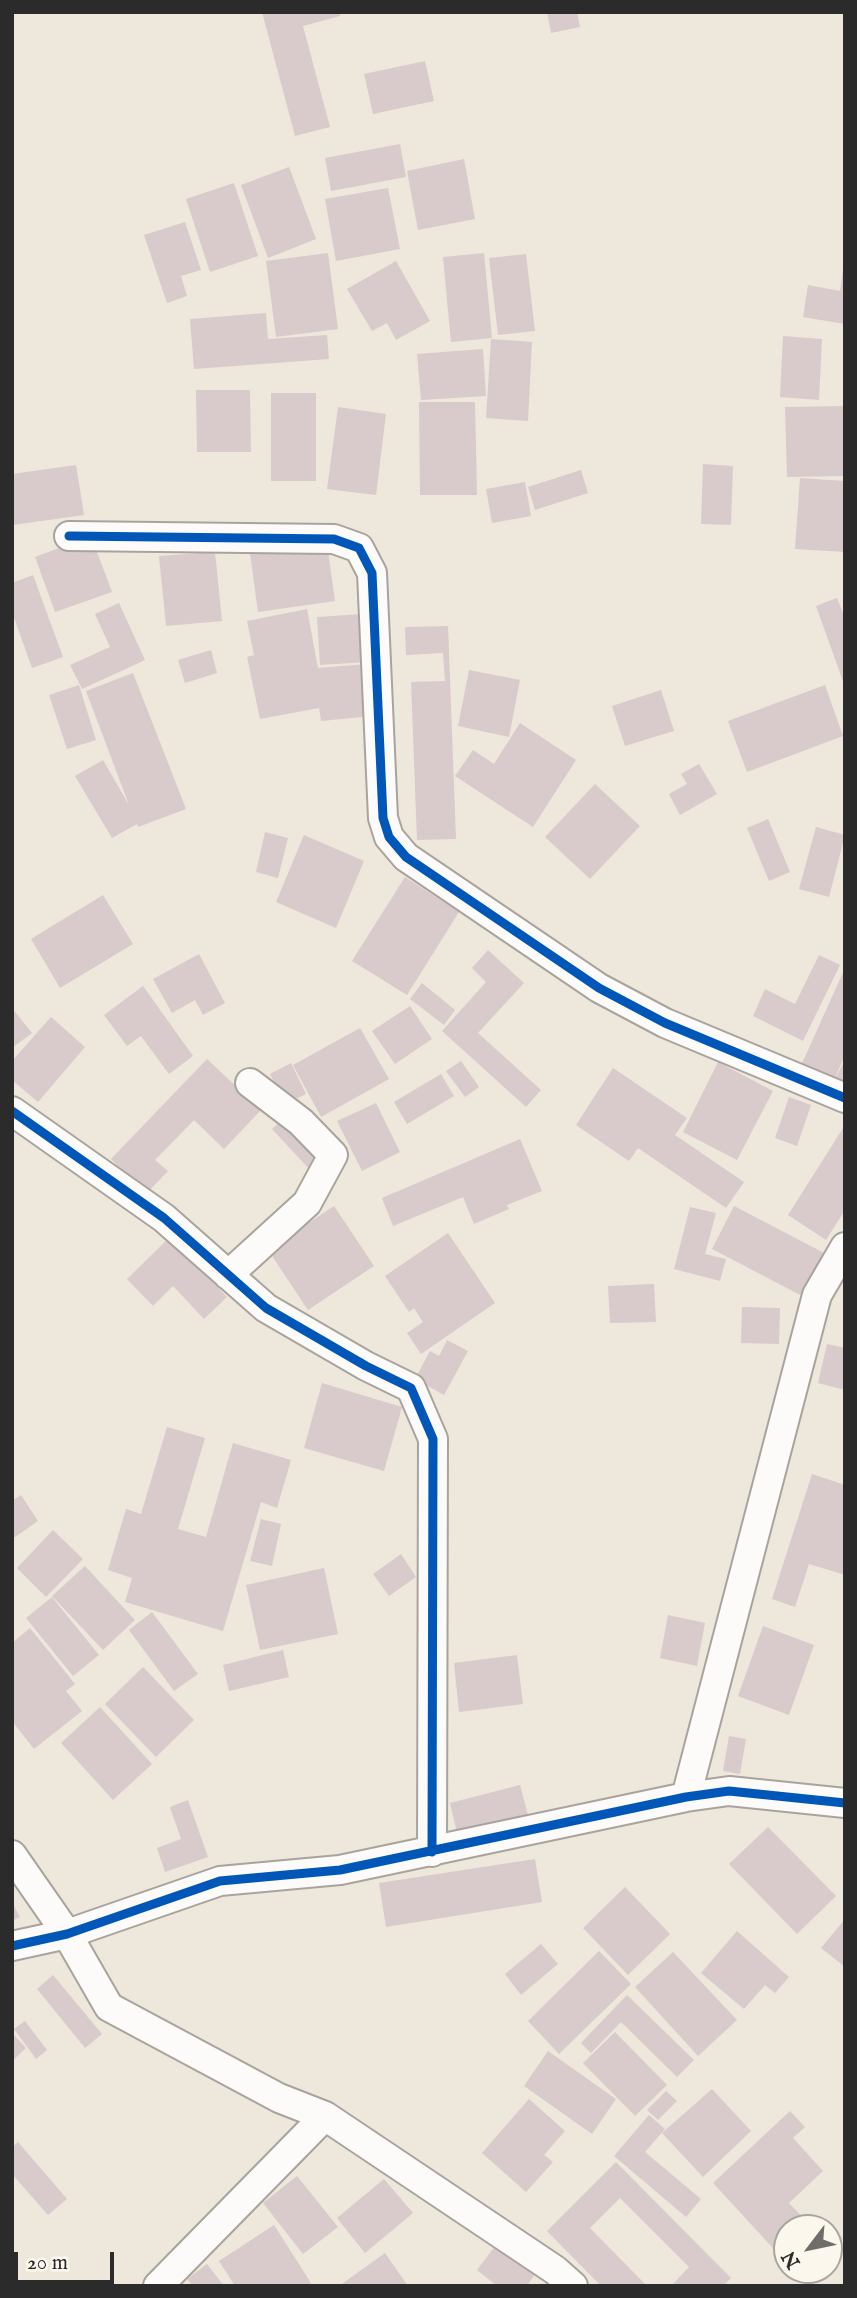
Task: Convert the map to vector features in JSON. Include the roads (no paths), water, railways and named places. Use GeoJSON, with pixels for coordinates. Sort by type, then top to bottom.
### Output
{"type":"FeatureCollection","features":[{"type":"Feature","properties":{"kind":"street"},"geometry":{"type":"LineString","coordinates":[[69,536],[334,540],[359,548],[372,573],[383,818],[389,837],[406,858],[599,988],[665,1023],[845,1098]]}},
{"type":"Feature","properties":{"kind":"street"},"geometry":{"type":"LineString","coordinates":[[229,1275],[307,1203],[333,1154],[301,1122],[250,1083]]}},
{"type":"Feature","properties":{"kind":"street"},"geometry":{"type":"LineString","coordinates":[[12,1111],[164,1218],[266,1308],[366,1366],[411,1388],[433,1439],[432,1852]]}},
{"type":"Feature","properties":{"kind":"street"},"geometry":{"type":"LineString","coordinates":[[687,1797],[817,1294],[845,1247]]}},
{"type":"Feature","properties":{"kind":"street"},"geometry":{"type":"LineString","coordinates":[[12,1946],[67,1934],[220,1881],[341,1870],[687,1797],[729,1791],[845,1803]]}},
{"type":"Feature","properties":{"kind":"street"},"geometry":{"type":"LineString","coordinates":[[12,1855],[67,1934],[108,2007],[279,2098],[325,2116],[555,2270],[573,2286]]}},
{"type":"Feature","properties":{"kind":"street"},"geometry":{"type":"LineString","coordinates":[[158,2286],[325,2116]]}}]}
